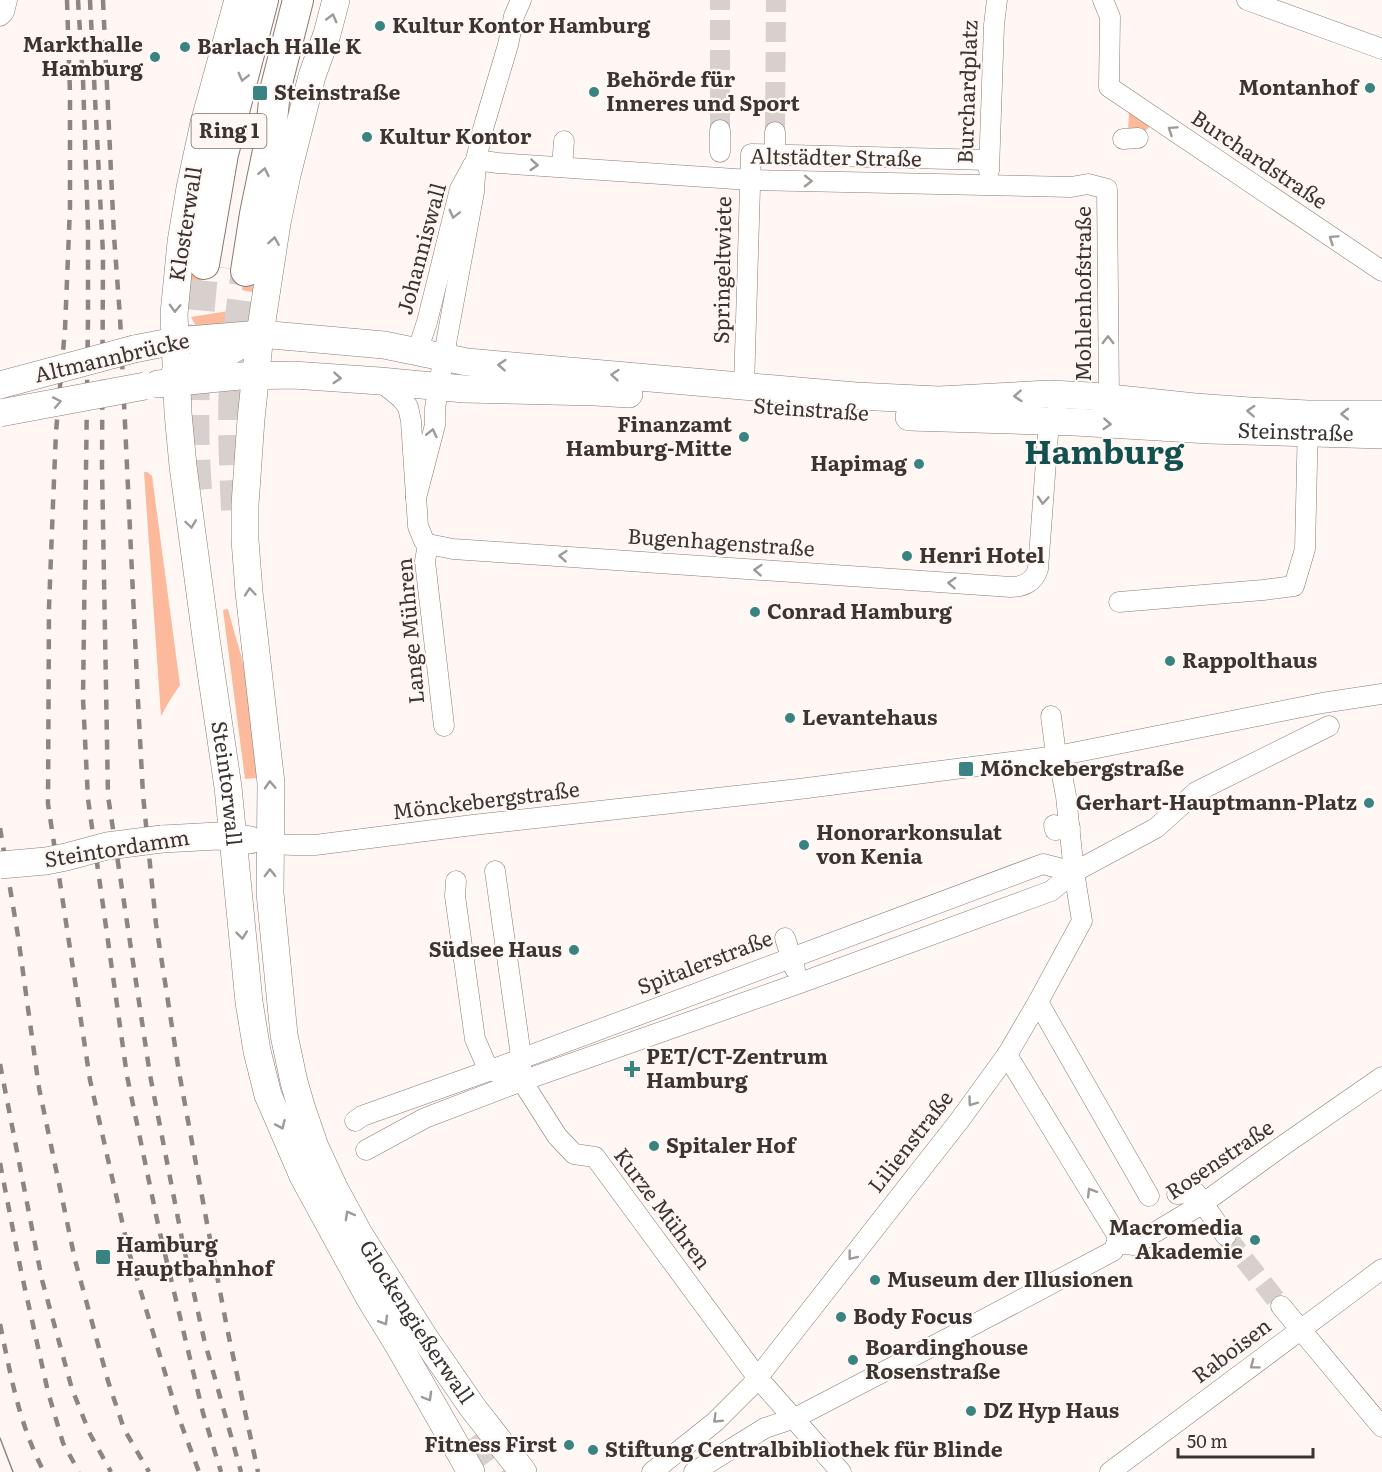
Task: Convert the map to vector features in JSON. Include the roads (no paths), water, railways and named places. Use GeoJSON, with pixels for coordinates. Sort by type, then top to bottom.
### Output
{"type":"FeatureCollection","features":[{"type":"Feature","properties":{"kind":"main road","name":"Klosterwall"},"geometry":{"type":"LineString","coordinates":[[176,378],[175,300],[181,242],[204,123],[238,0]]}},
{"type":"Feature","properties":{"kind":"main road","name":"Ring 1"},"geometry":{"type":"LineString","coordinates":[[204,264],[223,154],[263,0]]}},
{"type":"Feature","properties":{"kind":"main road","name":"Ring 1"},"geometry":{"type":"LineString","coordinates":[[246,271],[270,141],[275,91],[298,0]]}},
{"type":"Feature","properties":{"kind":"main road","name":"Ring 1"},"geometry":{"type":"LineString","coordinates":[[248,376],[260,334],[277,223],[287,175],[312,76],[336,0]]}},
{"type":"Feature","properties":{"kind":"main road","name":"Altmannbrücke"},"geometry":{"type":"LineString","coordinates":[[0,385],[175,341],[260,334]]}},
{"type":"Feature","properties":{"kind":"main road"},"geometry":{"type":"LineString","coordinates":[[176,378],[260,334]]}},
{"type":"Feature","properties":{"kind":"main road","name":"Steinstraße"},"geometry":{"type":"LineString","coordinates":[[260,334],[384,345],[467,362],[745,376],[856,396],[939,400],[1049,394],[1109,398],[1194,407],[1382,435]]}},
{"type":"Feature","properties":{"kind":"main road"},"geometry":{"type":"LineString","coordinates":[[206,338],[225,344],[232,350]]}},
{"type":"Feature","properties":{"kind":"main road","name":"Ring 1"},"geometry":{"type":"LineString","coordinates":[[232,350],[248,376]]}},
{"type":"Feature","properties":{"kind":"main road","name":"Steinstraße"},"geometry":{"type":"LineString","coordinates":[[248,376],[293,375],[439,386],[464,390],[595,392],[930,418],[1049,421],[1209,430],[1308,423],[1382,414]]}},
{"type":"Feature","properties":{"kind":"main road","name":"Altmannbrücke"},"geometry":{"type":"LineString","coordinates":[[0,413],[176,378],[248,376]]}},
{"type":"Feature","properties":{"kind":"main road","name":"Steintorwall"},"geometry":{"type":"LineString","coordinates":[[248,376],[251,419],[245,540],[271,783],[270,893],[285,1035],[313,1171]]}},
{"type":"Feature","properties":{"kind":"main road","name":"Steintorwall"},"geometry":{"type":"LineString","coordinates":[[176,378],[183,466],[228,787],[249,1002],[257,1051],[268,1095],[313,1171]]}},
{"type":"Feature","properties":{"kind":"main road","name":"Steintordamm"},"geometry":{"type":"LineString","coordinates":[[0,865],[46,861],[107,846],[162,839],[232,837],[270,844]]}},
{"type":"Feature","properties":{"kind":"main road","name":"Glockengießerwall"},"geometry":{"type":"LineString","coordinates":[[313,1171],[358,1278],[471,1472]]}},
{"type":"Feature","properties":{"kind":"main road","name":"Glockengießerwall"},"geometry":{"type":"LineString","coordinates":[[313,1171],[359,1233],[424,1337],[473,1408],[523,1472]]}},
{"type":"Feature","properties":{"kind":"street","name":"Johanniswall"},"geometry":{"type":"LineString","coordinates":[[443,358],[474,192],[476,160],[514,16],[521,0]]}},
{"type":"Feature","properties":{"kind":"street","name":"Burchardplatz"},"geometry":{"type":"LineString","coordinates":[[982,185],[989,160],[997,0]]}},
{"type":"Feature","properties":{"kind":"street","name":"Burchardstraße"},"geometry":{"type":"LineString","coordinates":[[1103,0],[1110,17],[1109,87],[1382,271]]}},
{"type":"Feature","properties":{"kind":"street"},"geometry":{"type":"LineString","coordinates":[[1247,0],[1382,49]]}},
{"type":"Feature","properties":{"kind":"street"},"geometry":{"type":"LineString","coordinates":[[720,130],[720,152]]}},
{"type":"Feature","properties":{"kind":"street"},"geometry":{"type":"LineString","coordinates":[[775,132],[775,154]]}},
{"type":"Feature","properties":{"kind":"street"},"geometry":{"type":"LineString","coordinates":[[562,167],[564,141]]}},
{"type":"Feature","properties":{"kind":"street","name":"Altstädter Straße"},"geometry":{"type":"LineString","coordinates":[[751,154],[989,160]]}},
{"type":"Feature","properties":{"kind":"street","name":"Springeltwiete"},"geometry":{"type":"LineString","coordinates":[[745,376],[751,154]]}},
{"type":"Feature","properties":{"kind":"street","name":"Johanniswall"},"geometry":{"type":"LineString","coordinates":[[417,351],[427,322],[460,189],[476,160]]}},
{"type":"Feature","properties":{"kind":"street","name":"Altstädter Straße"},"geometry":{"type":"LineString","coordinates":[[476,160],[750,180],[1071,187],[1088,184],[1107,189]]}},
{"type":"Feature","properties":{"kind":"street","name":"Mohlenhofstraße"},"geometry":{"type":"LineString","coordinates":[[1107,189],[1109,398]]}},
{"type":"Feature","properties":{"kind":"street","name":"Lange Mühren"},"geometry":{"type":"LineString","coordinates":[[416,498],[435,425],[435,408],[443,358]]}},
{"type":"Feature","properties":{"kind":"street","name":"Lange Mühren"},"geometry":{"type":"LineString","coordinates":[[380,381],[401,398],[408,407],[411,421],[418,526],[424,541],[428,544],[425,561],[444,726]]}},
{"type":"Feature","properties":{"kind":"street"},"geometry":{"type":"LineString","coordinates":[[1049,421],[1077,396]]}},
{"type":"Feature","properties":{"kind":"street","name":"Bugenhagenstraße"},"geometry":{"type":"LineString","coordinates":[[428,544],[478,550],[1021,586],[1035,576],[1038,568],[1049,421]]}},
{"type":"Feature","properties":{"kind":"street"},"geometry":{"type":"LineString","coordinates":[[1119,602],[1294,586],[1305,549],[1308,423]]}},
{"type":"Feature","properties":{"kind":"street","name":"Mönckebergstraße"},"geometry":{"type":"LineString","coordinates":[[270,844],[315,845],[799,789],[1057,756],[1322,703],[1382,694]]}},
{"type":"Feature","properties":{"kind":"street"},"geometry":{"type":"LineString","coordinates":[[1051,716],[1066,796],[1063,826],[1074,872]]}},
{"type":"Feature","properties":{"kind":"street"},"geometry":{"type":"LineString","coordinates":[[366,1150],[425,1118],[522,1081],[1051,891],[1074,872],[1156,828],[1196,792],[1329,726]]}},
{"type":"Feature","properties":{"kind":"street","name":"Spitalerstraße"},"geometry":{"type":"LineString","coordinates":[[355,1121],[362,1116],[1043,864],[1074,872]]}},
{"type":"Feature","properties":{"kind":"street"},"geometry":{"type":"LineString","coordinates":[[495,871],[520,1058]]}},
{"type":"Feature","properties":{"kind":"street","name":"Lilienstraße"},"geometry":{"type":"LineString","coordinates":[[652,1472],[716,1422],[751,1386],[958,1121],[1006,1055],[1082,921],[1074,872]]}},
{"type":"Feature","properties":{"kind":"street"},"geometry":{"type":"LineString","coordinates":[[456,881],[455,896],[475,1039],[491,1070],[522,1081]]}},
{"type":"Feature","properties":{"kind":"street"},"geometry":{"type":"LineString","coordinates":[[785,938],[800,983]]}},
{"type":"Feature","properties":{"kind":"street"},"geometry":{"type":"LineString","coordinates":[[1038,1002],[1149,1196]]}},
{"type":"Feature","properties":{"kind":"street"},"geometry":{"type":"LineString","coordinates":[[1006,1055],[1117,1235],[1117,1244]]}},
{"type":"Feature","properties":{"kind":"street","name":"Kurze Mühren"},"geometry":{"type":"LineString","coordinates":[[520,1058],[522,1081],[557,1136],[574,1154],[595,1157],[757,1377],[841,1472]]}},
{"type":"Feature","properties":{"kind":"street","name":"Rosenstraße"},"geometry":{"type":"LineString","coordinates":[[694,1472],[765,1428],[795,1418],[1113,1251],[1117,1244],[1134,1245],[1202,1204],[1382,1077]]}},
{"type":"Feature","properties":{"kind":"street"},"geometry":{"type":"LineString","coordinates":[[1177,1194],[1195,1192],[1226,1236]]}},
{"type":"Feature","properties":{"kind":"street","name":"Raboisen"},"geometry":{"type":"LineString","coordinates":[[1110,1472],[1382,1269]]}},
{"type":"Feature","properties":{"kind":"street"},"geometry":{"type":"LineString","coordinates":[[1281,1306],[1382,1427]]}},
{"type":"Feature","properties":{"kind":"tunnel"},"geometry":{"type":"LineString","coordinates":[[720,0],[720,130]]}},
{"type":"Feature","properties":{"kind":"tunnel"},"geometry":{"type":"LineString","coordinates":[[775,132],[776,0]]}},
{"type":"Feature","properties":{"kind":"tunnel"},"geometry":{"type":"LineString","coordinates":[[197,490],[194,433],[195,377],[204,264]]}},
{"type":"Feature","properties":{"kind":"tunnel"},"geometry":{"type":"LineString","coordinates":[[236,510],[234,381],[246,271]]}},
{"type":"Feature","properties":{"kind":"tunnel"},"geometry":{"type":"LineString","coordinates":[[1226,1236],[1281,1306]]}},
{"type":"Feature","properties":{"kind":"tunnel"},"geometry":{"type":"LineString","coordinates":[[478,1433],[506,1472]]}},
{"type":"Feature","properties":{"kind":"tram line"},"geometry":{"type":"LineString","coordinates":[[0,1438],[13,1472]]}},
{"type":"Feature","properties":{"kind":"railway"},"geometry":{"type":"LineString","coordinates":[[67,0],[70,207],[65,329],[56,432],[49,607],[48,804],[90,1080],[129,1252],[177,1413],[199,1472]]}},
{"type":"Feature","properties":{"kind":"railway"},"geometry":{"type":"LineString","coordinates":[[78,0],[88,228],[83,699],[88,799],[127,1076],[159,1229],[203,1413],[221,1472]]}},
{"type":"Feature","properties":{"kind":"railway"},"geometry":{"type":"LineString","coordinates":[[90,0],[103,254],[102,467],[108,796],[150,1075],[183,1244],[204,1339],[241,1472]]}},
{"type":"Feature","properties":{"kind":"railway"},"geometry":{"type":"LineString","coordinates":[[103,0],[143,795],[156,924],[179,1072],[206,1218],[258,1472]]}},
{"type":"Feature","properties":{"kind":"railway"},"geometry":{"type":"LineString","coordinates":[[0,828],[39,1088],[75,1260],[108,1381],[124,1429],[149,1472]]}},
{"type":"Feature","properties":{"kind":"railway"},"geometry":{"type":"LineString","coordinates":[[0,1064],[42,1280],[72,1389],[90,1434],[111,1472]]}},
{"type":"Feature","properties":{"kind":"railway"},"geometry":{"type":"LineString","coordinates":[[0,1163],[48,1392],[63,1443],[79,1472]]}},
{"type":"Feature","properties":{"kind":"railway"},"geometry":{"type":"LineString","coordinates":[[0,1324],[22,1418],[44,1472]]}},
{"type":"Feature","properties":{"kind":"place","name":"Kultur Kontor Hamburg"},"geometry":{"type":"Point","coordinates":[380,26]}},
{"type":"Feature","properties":{"kind":"place","name":"Barlach Halle K"},"geometry":{"type":"Point","coordinates":[185,47]}},
{"type":"Feature","properties":{"kind":"place","name":"Markthalle Hamburg"},"geometry":{"type":"Point","coordinates":[155,57]}},
{"type":"Feature","properties":{"kind":"place","name":"Montanhof"},"geometry":{"type":"Point","coordinates":[1370,88]}},
{"type":"Feature","properties":{"kind":"place","name":"Behörde für Inneres und Sport"},"geometry":{"type":"Point","coordinates":[594,92]}},
{"type":"Feature","properties":{"kind":"place","name":"Steinstraße"},"geometry":{"type":"Point","coordinates":[260,93]}},
{"type":"Feature","properties":{"kind":"place","name":"Kultur Kontor"},"geometry":{"type":"Point","coordinates":[367,137]}},
{"type":"Feature","properties":{"kind":"place","name":"Finanzamt Hamburg-Mitte"},"geometry":{"type":"Point","coordinates":[744,437]}},
{"type":"Feature","properties":{"kind":"place","name":"Hapimag"},"geometry":{"type":"Point","coordinates":[919,464]}},
{"type":"Feature","properties":{"kind":"place","name":"Henri Hotel"},"geometry":{"type":"Point","coordinates":[907,556]}},
{"type":"Feature","properties":{"kind":"place","name":"Conrad Hamburg"},"geometry":{"type":"Point","coordinates":[755,612]}},
{"type":"Feature","properties":{"kind":"place","name":"Rappolthaus"},"geometry":{"type":"Point","coordinates":[1170,661]}},
{"type":"Feature","properties":{"kind":"place","name":"Levantehaus"},"geometry":{"type":"Point","coordinates":[790,718]}},
{"type":"Feature","properties":{"kind":"place","name":"Mönckebergstraße"},"geometry":{"type":"Point","coordinates":[966,769]}},
{"type":"Feature","properties":{"kind":"place","name":"Gerhart-Hauptmann-Platz"},"geometry":{"type":"Point","coordinates":[1369,803]}},
{"type":"Feature","properties":{"kind":"place","name":"Honorarkonsulat von Kenia"},"geometry":{"type":"Point","coordinates":[804,845]}},
{"type":"Feature","properties":{"kind":"place","name":"Südsee Haus"},"geometry":{"type":"Point","coordinates":[574,950]}},
{"type":"Feature","properties":{"kind":"place","name":"PET/CT-Zentrum Hamburg"},"geometry":{"type":"Point","coordinates":[632,1069]}},
{"type":"Feature","properties":{"kind":"place","name":"Spitaler Hof"},"geometry":{"type":"Point","coordinates":[654,1146]}},
{"type":"Feature","properties":{"kind":"place","name":"Macromedia Akademie"},"geometry":{"type":"Point","coordinates":[1255,1240]}},
{"type":"Feature","properties":{"kind":"place","name":"Hamburg Hauptbahnhof"},"geometry":{"type":"Point","coordinates":[103,1257]}},
{"type":"Feature","properties":{"kind":"place","name":"Museum der Illusionen"},"geometry":{"type":"Point","coordinates":[875,1280]}},
{"type":"Feature","properties":{"kind":"place","name":"Body Focus"},"geometry":{"type":"Point","coordinates":[841,1317]}},
{"type":"Feature","properties":{"kind":"place","name":"Boardinghouse Rosenstraße"},"geometry":{"type":"Point","coordinates":[853,1360]}},
{"type":"Feature","properties":{"kind":"place","name":"DZ Hyp Haus"},"geometry":{"type":"Point","coordinates":[971,1411]}},
{"type":"Feature","properties":{"kind":"place","name":"Fitness First"},"geometry":{"type":"Point","coordinates":[569,1445]}},
{"type":"Feature","properties":{"kind":"place","name":"Stiftung Centralbibliothek für Blinde"},"geometry":{"type":"Point","coordinates":[593,1450]}},
{"type":"Feature","properties":{"kind":"district","name":"Hamburg"},"geometry":{"type":"Point","coordinates":[1104,452]}}]}
